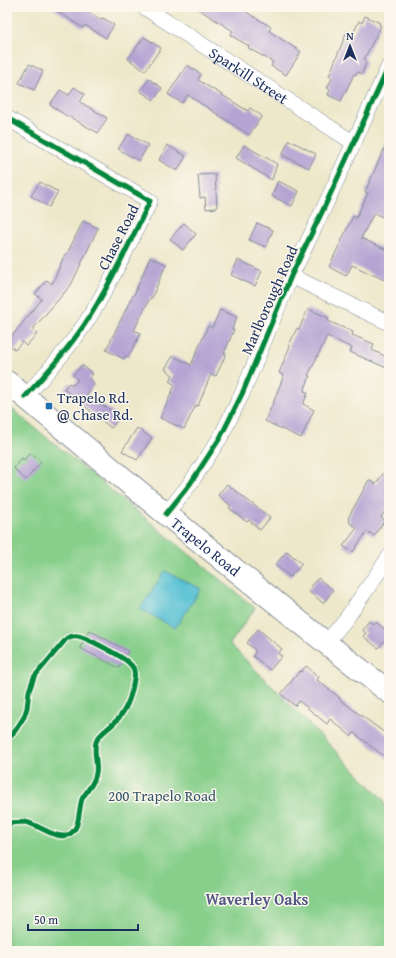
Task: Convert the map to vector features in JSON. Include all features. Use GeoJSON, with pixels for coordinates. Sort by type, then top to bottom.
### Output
{"type":"FeatureCollection","features":[{"type":"Feature","properties":{"kind":"main road","name":"Trapelo Road"},"geometry":{"type":"LineString","coordinates":[[7,382],[166,514],[389,692]]}},
{"type":"Feature","properties":{"kind":"street","name":"Sparkill Street"},"geometry":{"type":"LineString","coordinates":[[144,7],[354,143]]}},
{"type":"Feature","properties":{"kind":"street","name":"Marlborough Road"},"geometry":{"type":"LineString","coordinates":[[166,514],[190,484],[220,438],[242,394],[291,276],[389,66]]}},
{"type":"Feature","properties":{"kind":"street","name":"Chase Road"},"geometry":{"type":"LineString","coordinates":[[7,118],[150,201],[90,316],[67,348],[25,397]]}},
{"type":"Feature","properties":{"kind":"street"},"geometry":{"type":"LineString","coordinates":[[291,276],[389,323]]}},
{"type":"Feature","properties":{"kind":"street"},"geometry":{"type":"LineString","coordinates":[[326,643],[346,619],[389,558]]}},
{"type":"Feature","properties":{"kind":"green space","name":"200 Trapelo Road"},"geometry":{"type":"Polygon","coordinates":[[[7,405],[255,608],[230,644],[383,799],[386,810],[389,814],[389,951],[7,951],[7,405]]]}},
{"type":"Feature","properties":{"kind":"water"},"geometry":{"type":"Polygon","coordinates":[[[165,571],[201,589],[175,628],[140,609],[165,571]]]}},
{"type":"Feature","properties":{"kind":"building"},"geometry":{"type":"Polygon","coordinates":[[[51,7],[82,7],[101,20],[103,18],[114,25],[106,38],[85,25],[83,28],[51,7]]]}},
{"type":"Feature","properties":{"kind":"building"},"geometry":{"type":"Polygon","coordinates":[[[195,7],[238,7],[271,27],[269,31],[301,52],[286,75],[271,66],[273,62],[248,48],[249,46],[230,35],[233,31],[195,7]]]}},
{"type":"Feature","properties":{"kind":"building"},"geometry":{"type":"Polygon","coordinates":[[[365,16],[380,23],[379,25],[381,26],[364,59],[367,60],[362,74],[357,72],[356,75],[354,74],[341,101],[328,95],[330,89],[327,88],[332,78],[329,76],[347,31],[353,34],[359,21],[362,23],[365,16]]]}},
{"type":"Feature","properties":{"kind":"building"},"geometry":{"type":"Polygon","coordinates":[[[144,37],[161,48],[145,71],[128,59],[144,37]]]}},
{"type":"Feature","properties":{"kind":"building"},"geometry":{"type":"Polygon","coordinates":[[[29,64],[43,71],[34,90],[19,83],[29,64]]]}},
{"type":"Feature","properties":{"kind":"building"},"geometry":{"type":"Polygon","coordinates":[[[187,65],[201,74],[198,80],[248,111],[250,108],[262,116],[249,135],[188,95],[182,103],[168,94],[187,65]]]}},
{"type":"Feature","properties":{"kind":"building"},"geometry":{"type":"Polygon","coordinates":[[[149,79],[162,88],[154,100],[140,91],[149,79]]]}},
{"type":"Feature","properties":{"kind":"building"},"geometry":{"type":"Polygon","coordinates":[[[74,87],[85,94],[80,102],[107,118],[98,133],[50,105],[60,90],[69,95],[74,87]]]}},
{"type":"Feature","properties":{"kind":"building"},"geometry":{"type":"Polygon","coordinates":[[[128,134],[148,145],[139,161],[118,149],[128,134]]]}},
{"type":"Feature","properties":{"kind":"building"},"geometry":{"type":"Polygon","coordinates":[[[389,138],[389,220],[374,213],[361,238],[389,251],[389,282],[352,265],[346,276],[329,267],[353,216],[356,218],[368,193],[365,192],[389,138]]]}},
{"type":"Feature","properties":{"kind":"building"},"geometry":{"type":"Polygon","coordinates":[[[289,140],[316,154],[309,168],[282,155],[289,140]]]}},
{"type":"Feature","properties":{"kind":"building"},"geometry":{"type":"Polygon","coordinates":[[[167,145],[186,156],[177,171],[159,160],[167,145]]]}},
{"type":"Feature","properties":{"kind":"building"},"geometry":{"type":"Polygon","coordinates":[[[244,145],[277,164],[272,180],[236,158],[244,145]]]}},
{"type":"Feature","properties":{"kind":"building"},"geometry":{"type":"Polygon","coordinates":[[[215,174],[217,208],[206,209],[205,197],[200,198],[198,175],[215,174]]]}},
{"type":"Feature","properties":{"kind":"building"},"geometry":{"type":"Polygon","coordinates":[[[278,181],[299,191],[292,206],[272,196],[278,181]]]}},
{"type":"Feature","properties":{"kind":"building"},"geometry":{"type":"Polygon","coordinates":[[[40,182],[58,192],[49,207],[31,196],[40,182]]]}},
{"type":"Feature","properties":{"kind":"building"},"geometry":{"type":"Polygon","coordinates":[[[83,221],[98,228],[71,285],[32,330],[37,334],[26,346],[22,342],[15,350],[7,342],[42,299],[35,294],[47,280],[52,284],[65,254],[67,254],[83,221]]]}},
{"type":"Feature","properties":{"kind":"building"},"geometry":{"type":"Polygon","coordinates":[[[184,223],[196,234],[183,250],[170,239],[184,223]]]}},
{"type":"Feature","properties":{"kind":"building"},"geometry":{"type":"Polygon","coordinates":[[[257,223],[273,230],[266,247],[249,240],[257,223]]]}},
{"type":"Feature","properties":{"kind":"building"},"geometry":{"type":"Polygon","coordinates":[[[150,257],[166,264],[152,298],[150,298],[134,330],[141,333],[128,357],[125,356],[124,359],[106,350],[134,295],[150,257]]]}},
{"type":"Feature","properties":{"kind":"building"},"geometry":{"type":"Polygon","coordinates":[[[238,260],[262,271],[255,286],[231,275],[238,260]]]}},
{"type":"Feature","properties":{"kind":"building"},"geometry":{"type":"Polygon","coordinates":[[[308,309],[329,318],[328,321],[353,332],[352,335],[374,344],[372,350],[389,358],[389,369],[350,352],[352,348],[327,336],[308,376],[310,376],[304,391],[308,393],[303,404],[314,410],[301,438],[265,421],[284,375],[279,373],[290,346],[289,345],[297,328],[299,329],[308,309]]]}},
{"type":"Feature","properties":{"kind":"building"},"geometry":{"type":"Polygon","coordinates":[[[220,310],[237,317],[232,329],[234,330],[224,353],[226,354],[216,376],[211,374],[198,406],[196,405],[184,429],[160,418],[175,385],[169,381],[173,375],[165,369],[173,356],[191,365],[208,326],[212,328],[220,310]]]}},
{"type":"Feature","properties":{"kind":"building"},"geometry":{"type":"Polygon","coordinates":[[[82,365],[93,374],[89,379],[94,384],[87,395],[116,414],[119,419],[111,428],[64,389],[69,383],[73,385],[78,380],[73,375],[82,365]]]}},
{"type":"Feature","properties":{"kind":"building"},"geometry":{"type":"Polygon","coordinates":[[[137,428],[152,438],[137,460],[122,451],[137,428]]]}},
{"type":"Feature","properties":{"kind":"building"},"geometry":{"type":"Polygon","coordinates":[[[30,453],[41,462],[26,480],[14,468],[22,458],[24,460],[30,453]]]}},
{"type":"Feature","properties":{"kind":"building"},"geometry":{"type":"Polygon","coordinates":[[[389,465],[389,503],[381,518],[385,520],[374,536],[367,531],[353,552],[343,546],[357,528],[349,522],[350,520],[348,518],[369,480],[376,484],[389,465]]]}},
{"type":"Feature","properties":{"kind":"building"},"geometry":{"type":"Polygon","coordinates":[[[227,484],[270,518],[260,530],[249,520],[247,522],[229,508],[231,506],[218,495],[227,484]]]}},
{"type":"Feature","properties":{"kind":"building"},"geometry":{"type":"Polygon","coordinates":[[[287,551],[302,564],[290,577],[275,565],[287,551]]]}},
{"type":"Feature","properties":{"kind":"building"},"geometry":{"type":"Polygon","coordinates":[[[318,578],[333,590],[323,603],[308,591],[318,578]]]}},
{"type":"Feature","properties":{"kind":"building"},"geometry":{"type":"Polygon","coordinates":[[[369,621],[373,624],[375,621],[389,633],[389,636],[378,648],[363,636],[366,633],[362,630],[369,621]]]}},
{"type":"Feature","properties":{"kind":"building"},"geometry":{"type":"Polygon","coordinates":[[[258,629],[282,649],[278,654],[282,656],[270,670],[253,656],[256,651],[247,643],[258,629]]]}},
{"type":"Feature","properties":{"kind":"building"},"geometry":{"type":"Polygon","coordinates":[[[89,630],[128,651],[119,668],[80,648],[89,630]]]}},
{"type":"Feature","properties":{"kind":"building"},"geometry":{"type":"Polygon","coordinates":[[[306,666],[319,677],[317,680],[340,698],[339,699],[389,736],[389,760],[354,733],[351,736],[330,719],[327,724],[299,701],[295,706],[281,694],[306,666]]]}},
{"type":"Feature","properties":{"kind":"cycle path"},"geometry":{"type":"LineString","coordinates":[[166,514],[190,484],[220,438],[242,394],[291,276],[389,66]]}},
{"type":"Feature","properties":{"kind":"cycle path"},"geometry":{"type":"LineString","coordinates":[[7,118],[150,201],[114,274],[83,327],[68,348],[25,397]]}},
{"type":"Feature","properties":{"kind":"cycle path"},"geometry":{"type":"LineString","coordinates":[[7,739],[15,731],[24,717],[27,708],[29,691],[34,677],[67,638],[77,636],[89,640],[122,658],[133,668],[135,673],[133,685],[126,707],[114,724],[97,739],[95,750],[95,777],[82,799],[77,824],[72,832],[63,836],[52,834],[30,823],[7,823]]}},
{"type":"Feature","properties":{"kind":"place","name":"Trapelo Rd. @ Chase Rd."},"geometry":{"type":"Point","coordinates":[49,406]}},
{"type":"Feature","properties":{"kind":"district","name":"Waverley Oaks"},"geometry":{"type":"Point","coordinates":[257,899]}}]}
